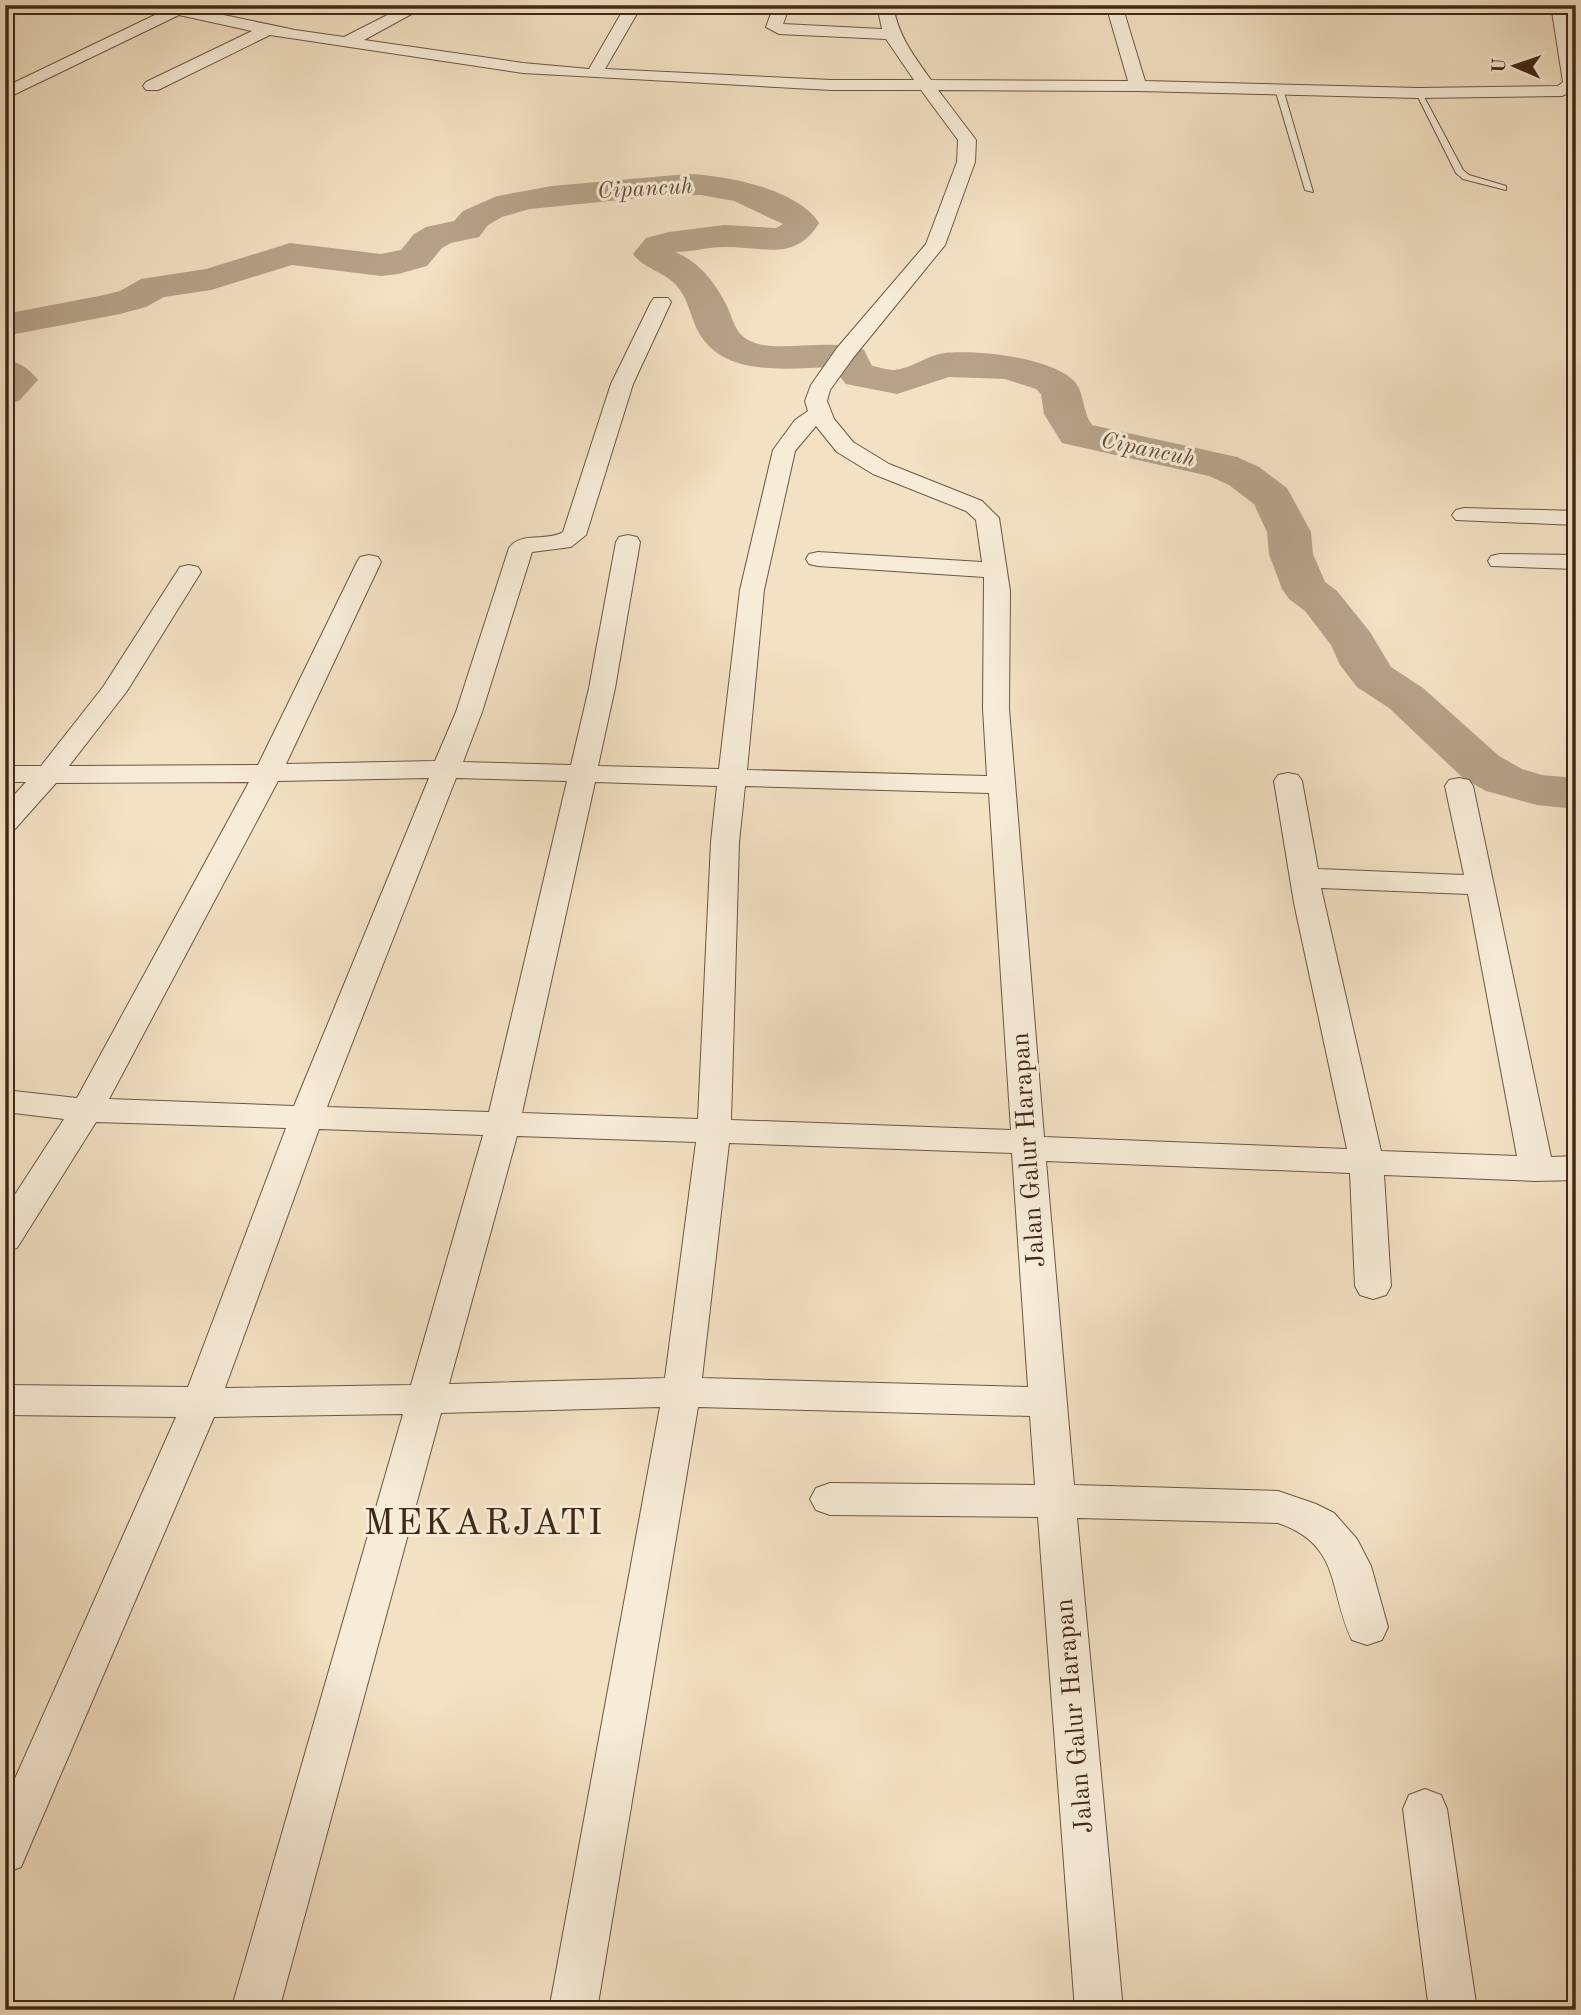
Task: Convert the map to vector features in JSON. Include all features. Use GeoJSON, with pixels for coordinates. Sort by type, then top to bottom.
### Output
{"type":"FeatureCollection","features":[{"type":"Feature","properties":{"kind":"street"},"geometry":{"type":"LineString","coordinates":[[152,5],[267,30],[523,68],[594,74],[831,85],[1138,86],[1418,93],[1549,92],[1569,88],[1573,83],[1572,74],[1559,5]]}},
{"type":"Feature","properties":{"kind":"street"},"geometry":{"type":"LineString","coordinates":[[347,42],[420,5]]}},
{"type":"Feature","properties":{"kind":"street"},"geometry":{"type":"LineString","coordinates":[[594,74],[614,42],[622,21],[634,5]]}},
{"type":"Feature","properties":{"kind":"street"},"geometry":{"type":"LineString","coordinates":[[782,5],[774,27],[779,29],[891,34]]}},
{"type":"Feature","properties":{"kind":"street"},"geometry":{"type":"LineString","coordinates":[[573,2010],[682,1392],[714,1130],[725,842],[752,590],[783,450],[819,402],[845,353],[934,245],[966,162],[967,140],[891,34],[885,5]]}},
{"type":"Feature","properties":{"kind":"street"},"geometry":{"type":"LineString","coordinates":[[1114,5],[1138,86]]}},
{"type":"Feature","properties":{"kind":"street"},"geometry":{"type":"LineString","coordinates":[[5,94],[175,10]]}},
{"type":"Feature","properties":{"kind":"street"},"geometry":{"type":"LineString","coordinates":[[152,86],[267,30]]}},
{"type":"Feature","properties":{"kind":"street"},"geometry":{"type":"LineString","coordinates":[[5,1852],[201,1403],[306,1118],[469,712],[522,548],[530,544],[564,541],[574,535],[622,384],[661,302]]}},
{"type":"Feature","properties":{"kind":"street","name":"Jalan Galur Harapan"},"geometry":{"type":"LineString","coordinates":[[819,402],[833,436],[861,458],[981,511],[989,525],[996,570],[996,709],[1047,1402],[1099,2010]]}},
{"type":"Feature","properties":{"kind":"street"},"geometry":{"type":"LineString","coordinates":[[1464,515],[1576,518]]}},
{"type":"Feature","properties":{"kind":"street"},"geometry":{"type":"LineString","coordinates":[[255,2010],[502,1123],[602,688],[628,542]]}},
{"type":"Feature","properties":{"kind":"street"},"geometry":{"type":"LineString","coordinates":[[818,559],[996,570]]}},
{"type":"Feature","properties":{"kind":"street"},"geometry":{"type":"LineString","coordinates":[[1500,561],[1576,562]]}},
{"type":"Feature","properties":{"kind":"street"},"geometry":{"type":"LineString","coordinates":[[5,1239],[87,1110],[268,773],[369,562]]}},
{"type":"Feature","properties":{"kind":"street"},"geometry":{"type":"LineString","coordinates":[[5,823],[48,775],[127,672],[189,572]]}},
{"type":"Feature","properties":{"kind":"street"},"geometry":{"type":"LineString","coordinates":[[5,774],[446,771],[1003,785]]}},
{"type":"Feature","properties":{"kind":"street"},"geometry":{"type":"LineString","coordinates":[[1288,780],[1307,878],[1309,903],[1366,1161],[1373,1286]]}},
{"type":"Feature","properties":{"kind":"street"},"geometry":{"type":"LineString","coordinates":[[1459,786],[1536,1169]]}},
{"type":"Feature","properties":{"kind":"street"},"geometry":{"type":"LineString","coordinates":[[1307,878],[1481,885]]}},
{"type":"Feature","properties":{"kind":"street"},"geometry":{"type":"LineString","coordinates":[[5,1101],[87,1110],[714,1130],[1536,1169],[1576,1168]]}},
{"type":"Feature","properties":{"kind":"street"},"geometry":{"type":"LineString","coordinates":[[5,1401],[201,1403],[682,1392],[1047,1402]]}},
{"type":"Feature","properties":{"kind":"street"},"geometry":{"type":"LineString","coordinates":[[830,1499],[1278,1507],[1301,1513],[1324,1526],[1340,1544],[1350,1563],[1367,1627]]}},
{"type":"Feature","properties":{"kind":"street"},"geometry":{"type":"LineString","coordinates":[[1425,1809],[1453,2010]]}},
{"type":"Feature","properties":{"kind":"lane"},"geometry":{"type":"LineString","coordinates":[[1279,89],[1310,190]]}},
{"type":"Feature","properties":{"kind":"lane"},"geometry":{"type":"LineString","coordinates":[[1418,93],[1459,171],[1466,177],[1503,188]]}},
{"type":"Feature","properties":{"kind":"waterway","name":"Cipancuh"},"geometry":{"type":"LineString","coordinates":[[5,325],[107,306],[133,299],[154,287],[211,279],[290,254],[381,265],[398,263],[414,258],[427,242],[439,235],[466,229],[475,218],[490,210],[530,199],[674,185],[714,186],[736,191],[778,207],[798,218],[801,223],[796,231],[778,239],[724,236],[664,244],[651,254],[683,271],[707,304],[716,330],[731,346],[740,351],[768,356],[842,355],[850,358],[852,369],[860,376],[897,382],[945,365],[1009,367],[1050,381],[1060,390],[1064,414],[1077,434],[1222,466],[1244,476],[1272,497],[1289,532],[1291,554],[1305,589],[1321,601],[1353,642],[1364,665],[1374,677],[1406,698],[1481,767],[1504,780],[1537,790],[1576,794]]}},
{"type":"Feature","properties":{"kind":"waterway","name":"Cipancuh"},"geometry":{"type":"LineString","coordinates":[[5,371],[18,380],[5,392]]}},
{"type":"Feature","properties":{"kind":"district","name":"MEKARJATI"},"geometry":{"type":"Point","coordinates":[484,1524]}}]}
